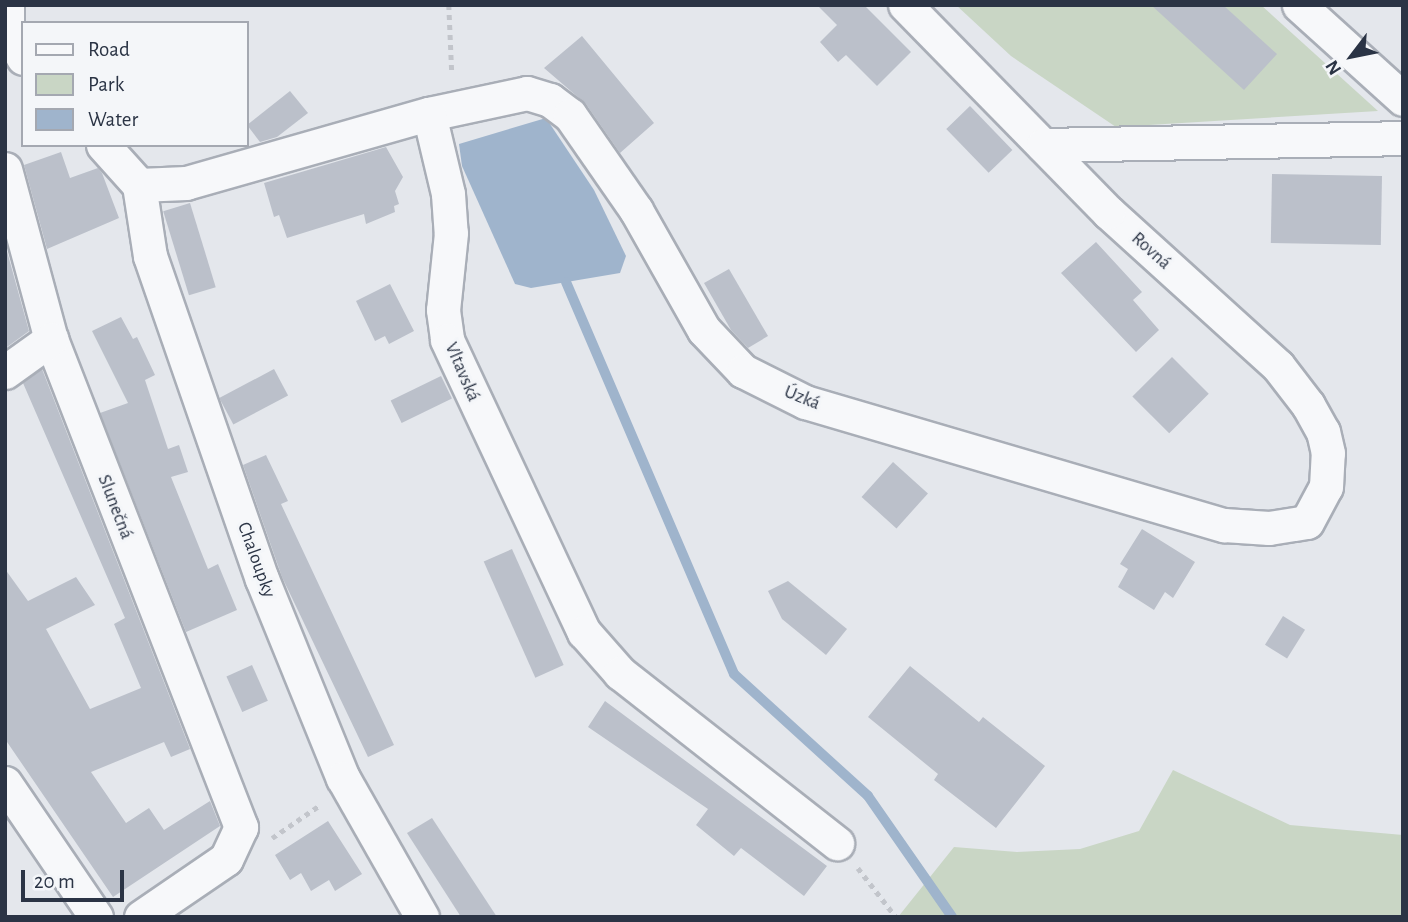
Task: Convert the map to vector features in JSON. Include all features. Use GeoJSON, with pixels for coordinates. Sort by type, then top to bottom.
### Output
{"type":"FeatureCollection","features":[{"type":"Feature","properties":{"kind":"street","name":"Rovná"},"geometry":{"type":"LineString","coordinates":[[905,5],[1108,212],[1278,366],[1308,405],[1323,432],[1328,453],[1326,487],[1307,522]]}},
{"type":"Feature","properties":{"kind":"street"},"geometry":{"type":"LineString","coordinates":[[1299,5],[1403,99]]}},
{"type":"Feature","properties":{"kind":"street"},"geometry":{"type":"LineString","coordinates":[[7,24],[21,54]]}},
{"type":"Feature","properties":{"kind":"street","name":"Úzká"},"geometry":{"type":"LineString","coordinates":[[442,110],[527,93],[550,100],[570,116],[636,210],[704,330],[743,371],[805,402],[1224,525],[1269,528],[1307,522]]}},
{"type":"Feature","properties":{"kind":"street"},"geometry":{"type":"LineString","coordinates":[[105,147],[139,185],[186,183],[239,171],[442,110]]}},
{"type":"Feature","properties":{"kind":"street","name":"Vltavská"},"geometry":{"type":"LineString","coordinates":[[442,110],[452,233],[443,310],[447,340],[584,632],[620,673],[837,843]]}},
{"type":"Feature","properties":{"kind":"street"},"geometry":{"type":"LineString","coordinates":[[1044,145],[1403,138]]}},
{"type":"Feature","properties":{"kind":"street","name":"Slunečná"},"geometry":{"type":"LineString","coordinates":[[5,169],[51,339],[151,602],[236,807],[232,848]]}},
{"type":"Feature","properties":{"kind":"street","name":"Chaloupky"},"geometry":{"type":"LineString","coordinates":[[139,185],[150,256],[262,579],[343,778],[422,917]]}},
{"type":"Feature","properties":{"kind":"street"},"geometry":{"type":"LineString","coordinates":[[5,372],[51,339]]}},
{"type":"Feature","properties":{"kind":"street"},"geometry":{"type":"LineString","coordinates":[[5,783],[96,917]]}},
{"type":"Feature","properties":{"kind":"street"},"geometry":{"type":"LineString","coordinates":[[141,917],[232,848]]}},
{"type":"Feature","properties":{"kind":"path"},"geometry":{"type":"LineString","coordinates":[[442,110],[449,5]]}},
{"type":"Feature","properties":{"kind":"path"},"geometry":{"type":"LineString","coordinates":[[232,848],[250,854],[322,804],[324,784],[343,778]]}},
{"type":"Feature","properties":{"kind":"path"},"geometry":{"type":"LineString","coordinates":[[837,843],[896,917]]}},
{"type":"Feature","properties":{"kind":"green space"},"geometry":{"type":"Polygon","coordinates":[[[956,5],[1261,5],[1378,111],[1116,127],[1011,56],[956,5]]]}},
{"type":"Feature","properties":{"kind":"green space"},"geometry":{"type":"Polygon","coordinates":[[[1173,770],[1290,825],[1403,835],[1403,917],[898,917],[954,847],[1017,852],[1080,849],[1139,831],[1173,770]]]}},
{"type":"Feature","properties":{"kind":"water"},"geometry":{"type":"Polygon","coordinates":[[[546,118],[594,190],[626,256],[620,273],[531,288],[515,284],[462,166],[459,144],[546,118]]]}},
{"type":"Feature","properties":{"kind":"building"},"geometry":{"type":"Polygon","coordinates":[[[817,5],[864,5],[911,52],[877,86],[846,55],[838,62],[820,42],[837,25],[817,5]]]}},
{"type":"Feature","properties":{"kind":"building"},"geometry":{"type":"Polygon","coordinates":[[[1151,5],[1223,5],[1277,54],[1244,90],[1151,5]]]}},
{"type":"Feature","properties":{"kind":"building"},"geometry":{"type":"Polygon","coordinates":[[[582,36],[654,123],[620,153],[586,104],[544,68],[582,36]]]}},
{"type":"Feature","properties":{"kind":"building"},"geometry":{"type":"Polygon","coordinates":[[[290,91],[308,113],[277,137],[260,142],[248,124],[290,91]]]}},
{"type":"Feature","properties":{"kind":"building"},"geometry":{"type":"Polygon","coordinates":[[[970,106],[1012,150],[989,173],[946,129],[970,106]]]}},
{"type":"Feature","properties":{"kind":"building"},"geometry":{"type":"Polygon","coordinates":[[[386,147],[403,177],[395,191],[399,204],[394,206],[395,212],[366,224],[364,214],[287,238],[279,215],[274,217],[264,183],[386,147]]]}},
{"type":"Feature","properties":{"kind":"building"},"geometry":{"type":"Polygon","coordinates":[[[61,152],[70,178],[98,168],[119,218],[47,249],[24,165],[61,152]]]}},
{"type":"Feature","properties":{"kind":"building"},"geometry":{"type":"Polygon","coordinates":[[[1272,174],[1382,176],[1381,245],[1271,243],[1272,174]]]}},
{"type":"Feature","properties":{"kind":"building"},"geometry":{"type":"Polygon","coordinates":[[[190,203],[216,287],[189,295],[163,211],[190,203]]]}},
{"type":"Feature","properties":{"kind":"building"},"geometry":{"type":"Polygon","coordinates":[[[1096,242],[1142,292],[1133,300],[1159,330],[1136,352],[1061,273],[1096,242]]]}},
{"type":"Feature","properties":{"kind":"building"},"geometry":{"type":"Polygon","coordinates":[[[5,244],[29,331],[7,347],[5,343],[5,244]]]}},
{"type":"Feature","properties":{"kind":"building"},"geometry":{"type":"Polygon","coordinates":[[[729,269],[768,336],[748,348],[731,330],[704,283],[729,269]]]}},
{"type":"Feature","properties":{"kind":"building"},"geometry":{"type":"Polygon","coordinates":[[[390,284],[414,331],[389,344],[385,336],[375,341],[356,301],[390,284]]]}},
{"type":"Feature","properties":{"kind":"building"},"geometry":{"type":"Polygon","coordinates":[[[121,317],[133,339],[137,337],[155,375],[145,380],[168,449],[179,445],[188,472],[171,477],[208,569],[218,564],[237,610],[186,632],[100,413],[128,403],[92,331],[121,317]]]}},
{"type":"Feature","properties":{"kind":"building"},"geometry":{"type":"Polygon","coordinates":[[[1172,357],[1209,394],[1169,433],[1132,397],[1172,357]]]}},
{"type":"Feature","properties":{"kind":"building"},"geometry":{"type":"Polygon","coordinates":[[[42,369],[190,749],[171,757],[164,742],[91,772],[126,823],[149,808],[164,830],[210,801],[220,826],[113,897],[5,739],[5,569],[28,601],[76,577],[95,605],[46,629],[90,709],[141,688],[114,624],[125,618],[23,383],[42,369]]]}},
{"type":"Feature","properties":{"kind":"building"},"geometry":{"type":"Polygon","coordinates":[[[274,369],[288,395],[233,425],[219,398],[274,369]]]}},
{"type":"Feature","properties":{"kind":"building"},"geometry":{"type":"Polygon","coordinates":[[[441,376],[452,398],[402,423],[391,401],[441,376]]]}},
{"type":"Feature","properties":{"kind":"building"},"geometry":{"type":"Polygon","coordinates":[[[266,455],[288,501],[281,504],[394,745],[368,757],[282,577],[243,465],[266,455]]]}},
{"type":"Feature","properties":{"kind":"building"},"geometry":{"type":"Polygon","coordinates":[[[893,462],[928,493],[896,528],[862,497],[893,462]]]}},
{"type":"Feature","properties":{"kind":"building"},"geometry":{"type":"Polygon","coordinates":[[[1142,529],[1195,562],[1173,598],[1165,592],[1154,610],[1118,587],[1128,569],[1120,564],[1142,529]]]}},
{"type":"Feature","properties":{"kind":"building"},"geometry":{"type":"Polygon","coordinates":[[[512,549],[564,665],[535,678],[484,562],[512,549]]]}},
{"type":"Feature","properties":{"kind":"building"},"geometry":{"type":"Polygon","coordinates":[[[788,581],[847,629],[826,655],[782,619],[768,591],[788,581]]]}},
{"type":"Feature","properties":{"kind":"building"},"geometry":{"type":"Polygon","coordinates":[[[1283,616],[1305,630],[1287,659],[1265,645],[1283,616]]]}},
{"type":"Feature","properties":{"kind":"building"},"geometry":{"type":"Polygon","coordinates":[[[252,665],[268,701],[242,712],[226,676],[252,665]]]}},
{"type":"Feature","properties":{"kind":"building"},"geometry":{"type":"Polygon","coordinates":[[[910,666],[979,722],[983,717],[1045,766],[996,828],[934,780],[938,774],[868,717],[910,666]]]}},
{"type":"Feature","properties":{"kind":"building"},"geometry":{"type":"Polygon","coordinates":[[[605,701],[827,866],[804,896],[741,848],[734,856],[696,825],[708,809],[588,727],[605,701]]]}},
{"type":"Feature","properties":{"kind":"building"},"geometry":{"type":"Polygon","coordinates":[[[432,818],[497,917],[461,917],[407,833],[432,818]]]}},
{"type":"Feature","properties":{"kind":"building"},"geometry":{"type":"Polygon","coordinates":[[[328,821],[362,874],[335,891],[329,880],[311,891],[301,873],[290,880],[275,855],[328,821]]]}},
{"type":"Feature","properties":{"kind":"waterway"},"geometry":{"type":"LineString","coordinates":[[566,282],[734,674],[868,796],[952,917]]}}]}
